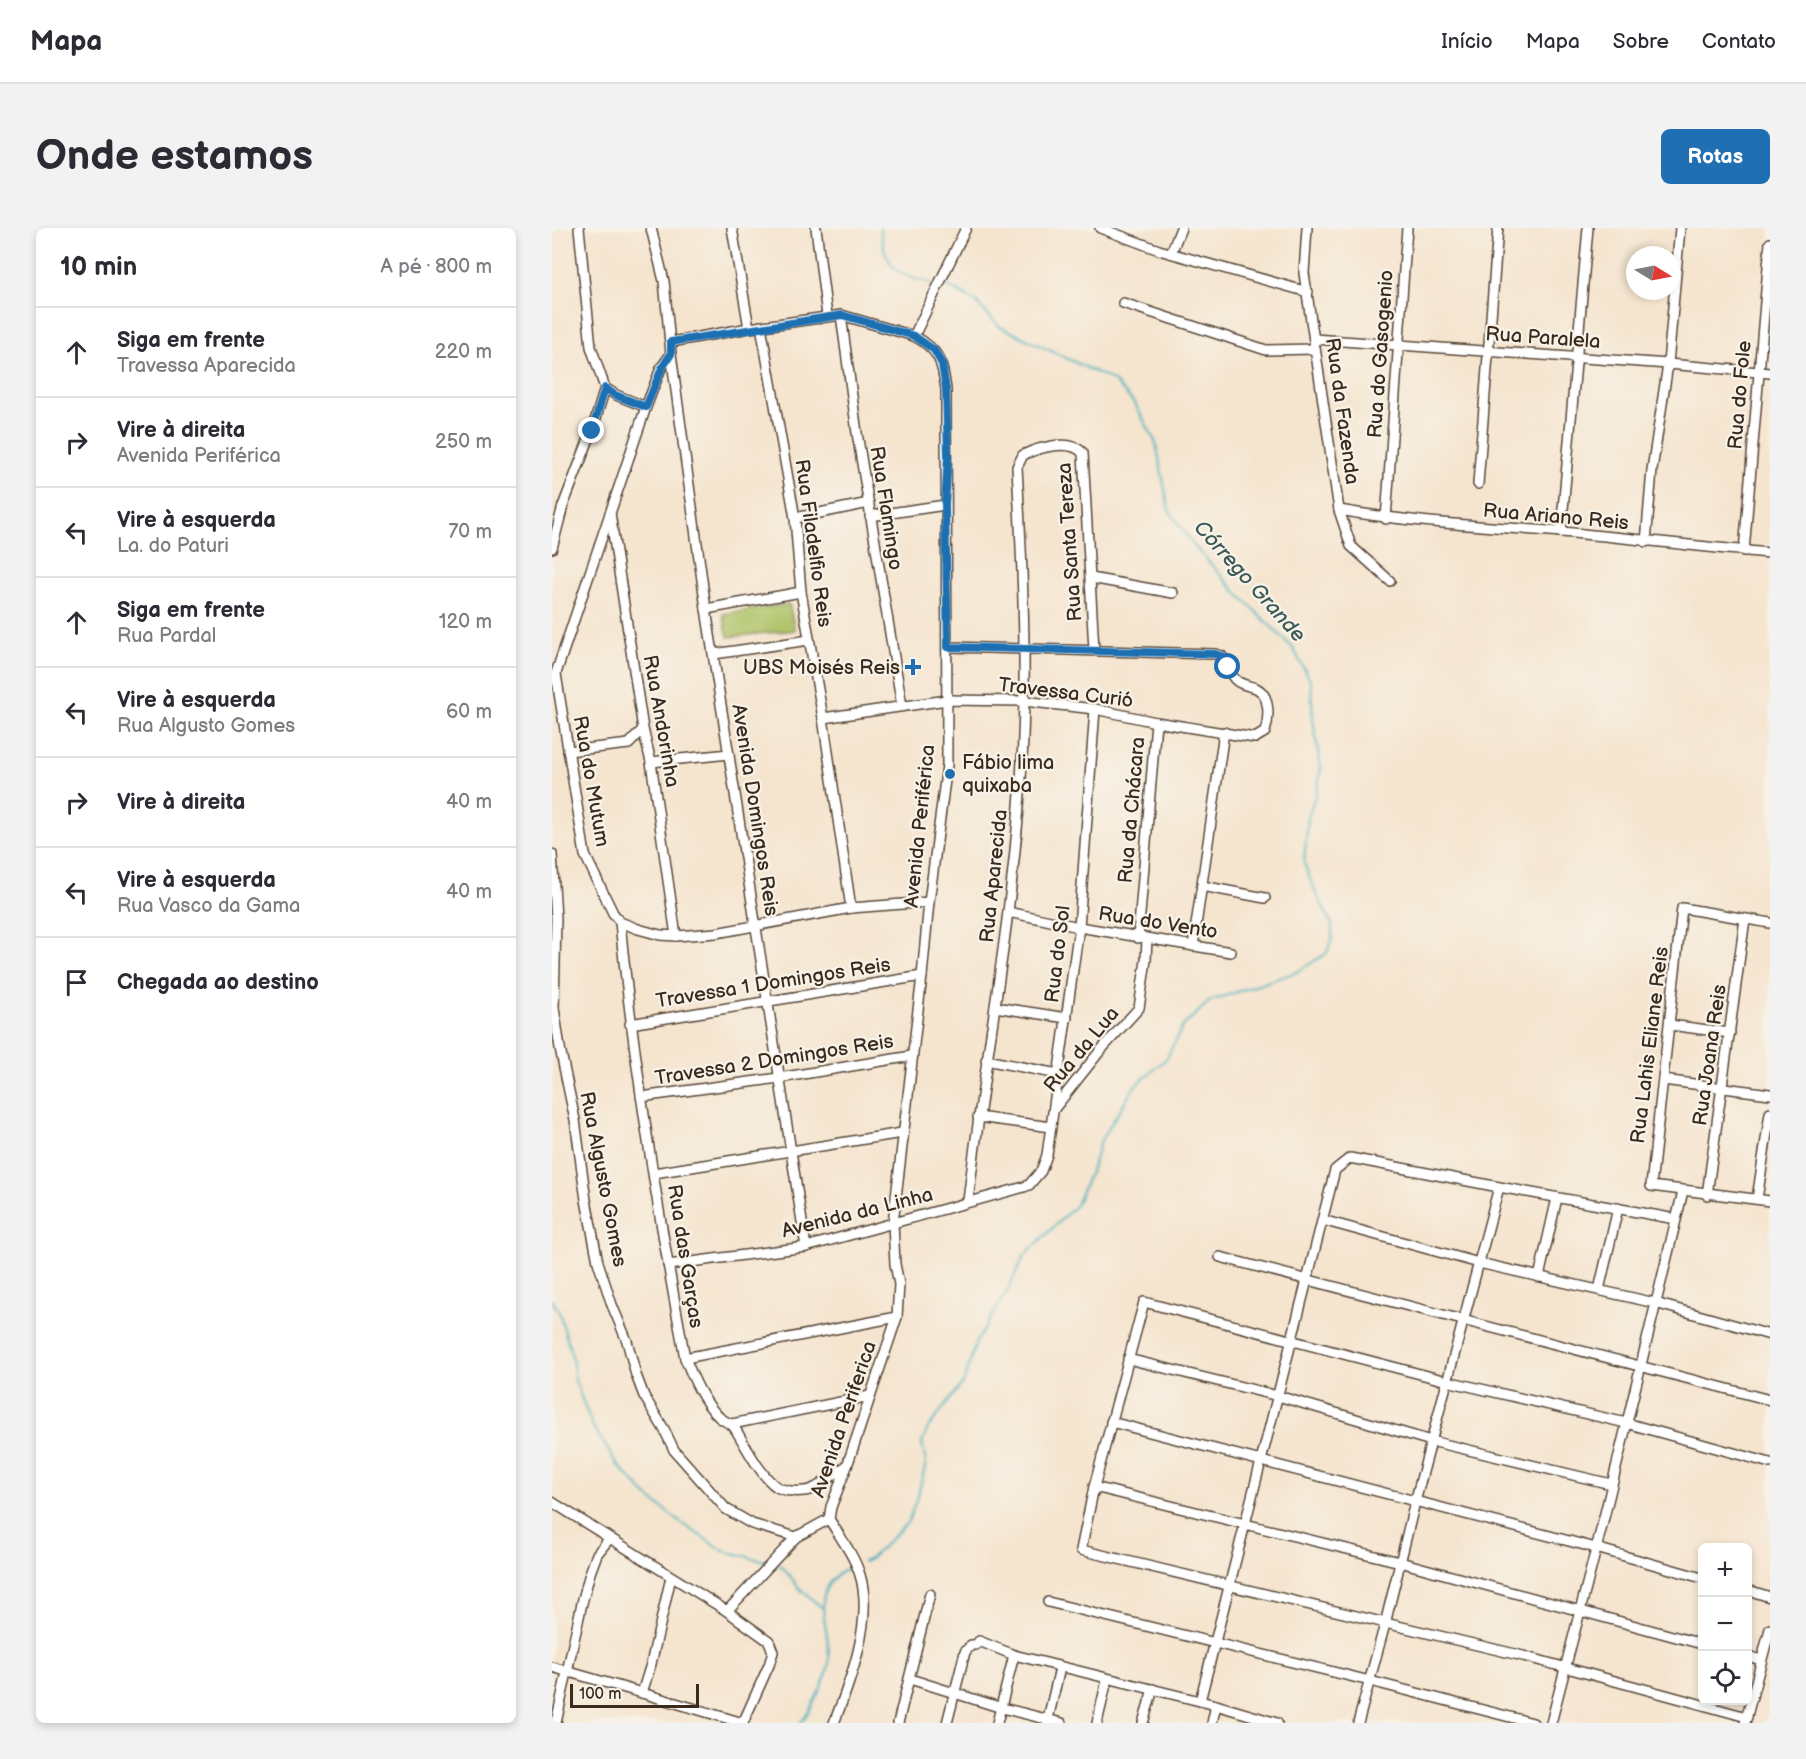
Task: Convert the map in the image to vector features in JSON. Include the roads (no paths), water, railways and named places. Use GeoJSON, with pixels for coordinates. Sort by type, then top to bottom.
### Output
{"type":"FeatureCollection","features":[{"type":"Feature","properties":{"kind":"street"},"geometry":{"type":"LineString","coordinates":[[579,228],[591,347],[599,376],[605,388],[615,395],[646,407]]}},
{"type":"Feature","properties":{"kind":"street","name":"Avenida Domingos Reis"},"geometry":{"type":"LineString","coordinates":[[651,228],[664,281],[671,354],[706,609],[806,1247]]}},
{"type":"Feature","properties":{"kind":"street"},"geometry":{"type":"LineString","coordinates":[[732,228],[748,328]]}},
{"type":"Feature","properties":{"kind":"street"},"geometry":{"type":"LineString","coordinates":[[816,228],[826,316]]}},
{"type":"Feature","properties":{"kind":"street"},"geometry":{"type":"LineString","coordinates":[[671,342],[748,328],[842,315],[914,336],[966,228]]}},
{"type":"Feature","properties":{"kind":"street"},"geometry":{"type":"LineString","coordinates":[[1101,228],[1171,253],[1308,292]]}},
{"type":"Feature","properties":{"kind":"street"},"geometry":{"type":"LineString","coordinates":[[1171,253],[1181,228]]}},
{"type":"Feature","properties":{"kind":"street","name":"Rua da Fazenda"},"geometry":{"type":"LineString","coordinates":[[1307,228],[1304,273],[1339,510],[1350,546],[1389,581]]}},
{"type":"Feature","properties":{"kind":"street","name":"Rua do Gasogenio"},"geometry":{"type":"LineString","coordinates":[[1386,519],[1407,228]]}},
{"type":"Feature","properties":{"kind":"street"},"geometry":{"type":"LineString","coordinates":[[1478,484],[1498,228]]}},
{"type":"Feature","properties":{"kind":"street"},"geometry":{"type":"LineString","coordinates":[[1561,532],[1588,228]]}},
{"type":"Feature","properties":{"kind":"street"},"geometry":{"type":"LineString","coordinates":[[1646,542],[1652,470],[1668,364],[1680,228]]}},
{"type":"Feature","properties":{"kind":"street","name":"Rua do Fole"},"geometry":{"type":"LineString","coordinates":[[1744,551],[1765,373],[1770,243]]}},
{"type":"Feature","properties":{"kind":"street","name":"Rua Paralela"},"geometry":{"type":"LineString","coordinates":[[1123,303],[1266,350],[1314,344],[1398,346],[1578,357],[1765,373]]}},
{"type":"Feature","properties":{"kind":"street","name":"Rua Flamingo"},"geometry":{"type":"LineString","coordinates":[[842,315],[857,433],[902,706]]}},
{"type":"Feature","properties":{"kind":"street","name":"Rua Filadelfio Reis"},"geometry":{"type":"LineString","coordinates":[[761,326],[795,518],[801,592],[823,718],[851,908]]}},
{"type":"Feature","properties":{"kind":"street","name":"Avenida Periférica"},"geometry":{"type":"LineString","coordinates":[[893,1223],[929,902],[947,765],[946,389],[942,364],[934,350],[914,336]]}},
{"type":"Feature","properties":{"kind":"street"},"geometry":{"type":"LineString","coordinates":[[552,685],[554,673],[646,407],[662,368],[671,354]]}},
{"type":"Feature","properties":{"kind":"street"},"geometry":{"type":"LineString","coordinates":[[552,548],[563,506],[592,431],[605,388]]}},
{"type":"Feature","properties":{"kind":"street","name":"Rua Santa Tereza"},"geometry":{"type":"LineString","coordinates":[[1018,482],[1017,467],[1023,455],[1037,449],[1070,446],[1078,447],[1083,453],[1094,650]]}},
{"type":"Feature","properties":{"kind":"street","name":"Rua Aparecida"},"geometry":{"type":"LineString","coordinates":[[968,1201],[1008,912],[1020,794],[1025,648],[1018,482]]}},
{"type":"Feature","properties":{"kind":"street"},"geometry":{"type":"LineString","coordinates":[[795,518],[869,503]]}},
{"type":"Feature","properties":{"kind":"street"},"geometry":{"type":"LineString","coordinates":[[870,516],[945,505]]}},
{"type":"Feature","properties":{"kind":"street","name":"Rua Ariano Reis"},"geometry":{"type":"LineString","coordinates":[[1339,510],[1386,519],[1561,532],[1770,553]]}},
{"type":"Feature","properties":{"kind":"street","name":"Rua Andorinha"},"geometry":{"type":"LineString","coordinates":[[610,513],[643,729],[651,762],[676,936]]}},
{"type":"Feature","properties":{"kind":"street"},"geometry":{"type":"LineString","coordinates":[[1091,578],[1173,593]]}},
{"type":"Feature","properties":{"kind":"street"},"geometry":{"type":"LineString","coordinates":[[706,609],[801,592]]}},
{"type":"Feature","properties":{"kind":"street"},"geometry":{"type":"LineString","coordinates":[[714,654],[809,640]]}},
{"type":"Feature","properties":{"kind":"street"},"geometry":{"type":"LineString","coordinates":[[948,647],[1094,650]]}},
{"type":"Feature","properties":{"kind":"street","name":"Travessa Curió"},"geometry":{"type":"LineString","coordinates":[[823,718],[947,700],[1023,700],[1095,709],[1156,722],[1255,738],[1265,732],[1268,722],[1267,704],[1263,694],[1258,689],[1238,681],[1222,656],[1094,650]]}},
{"type":"Feature","properties":{"kind":"street","name":"Rua do Mutum"},"geometry":{"type":"LineString","coordinates":[[554,673],[585,855],[613,913],[620,922]]}},
{"type":"Feature","properties":{"kind":"street","name":"Rua do Sol"},"geometry":{"type":"LineString","coordinates":[[1018,1189],[1029,1185],[1041,1171],[1047,1155],[1079,927],[1095,709]]}},
{"type":"Feature","properties":{"kind":"street","name":"Rua da Chácara"},"geometry":{"type":"LineString","coordinates":[[1143,938],[1156,722]]}},
{"type":"Feature","properties":{"kind":"street"},"geometry":{"type":"LineString","coordinates":[[568,751],[629,744],[643,729]]}},
{"type":"Feature","properties":{"kind":"street"},"geometry":{"type":"LineString","coordinates":[[1193,946],[1229,733]]}},
{"type":"Feature","properties":{"kind":"street"},"geometry":{"type":"LineString","coordinates":[[651,762],[729,754]]}},
{"type":"Feature","properties":{"kind":"street","name":"Rua Algusto Gomes"},"geometry":{"type":"LineString","coordinates":[[552,854],[556,918],[554,998],[559,1038],[598,1262],[627,1341],[636,1375],[644,1396],[674,1450],[726,1509],[752,1524],[796,1537]]}},
{"type":"Feature","properties":{"kind":"street"},"geometry":{"type":"LineString","coordinates":[[1202,886],[1265,898]]}},
{"type":"Feature","properties":{"kind":"street"},"geometry":{"type":"LineString","coordinates":[[620,922],[660,935],[676,936],[716,933],[851,908],[929,902]]}},
{"type":"Feature","properties":{"kind":"street","name":"Rua Lahis Eliane Reis"},"geometry":{"type":"LineString","coordinates":[[1683,1191],[1651,1186],[1682,908],[1744,919]]}},
{"type":"Feature","properties":{"kind":"street","name":"Rua do Vento"},"geometry":{"type":"LineString","coordinates":[[1008,912],[1079,927],[1231,952]]}},
{"type":"Feature","properties":{"kind":"street"},"geometry":{"type":"LineString","coordinates":[[1744,919],[1770,923]]}},
{"type":"Feature","properties":{"kind":"street","name":"Rua Joana Reis"},"geometry":{"type":"LineString","coordinates":[[1707,1195],[1744,919]]}},
{"type":"Feature","properties":{"kind":"street","name":"Rua das Garças"},"geometry":{"type":"LineString","coordinates":[[620,922],[630,1024],[641,1097],[668,1265],[685,1358],[692,1377],[720,1419],[732,1424],[767,1478],[778,1487],[808,1491],[847,1466]]}},
{"type":"Feature","properties":{"kind":"street","name":"Rua da Lua"},"geometry":{"type":"LineString","coordinates":[[1053,1110],[1100,1051],[1139,1008],[1146,960],[1143,938]]}},
{"type":"Feature","properties":{"kind":"street","name":"Travessa 1 Domingos Reis"},"geometry":{"type":"LineString","coordinates":[[630,1024],[922,976]]}},
{"type":"Feature","properties":{"kind":"street"},"geometry":{"type":"LineString","coordinates":[[995,1006],[1067,1018]]}},
{"type":"Feature","properties":{"kind":"street"},"geometry":{"type":"LineString","coordinates":[[1670,1025],[1730,1033]]}},
{"type":"Feature","properties":{"kind":"street","name":"Travessa 2 Domingos Reis"},"geometry":{"type":"LineString","coordinates":[[641,1097],[779,1078],[912,1056]]}},
{"type":"Feature","properties":{"kind":"street"},"geometry":{"type":"LineString","coordinates":[[986,1060],[1058,1074]]}},
{"type":"Feature","properties":{"kind":"street"},"geometry":{"type":"LineString","coordinates":[[1663,1080],[1770,1094]]}},
{"type":"Feature","properties":{"kind":"street"},"geometry":{"type":"LineString","coordinates":[[1757,1199],[1770,1113]]}},
{"type":"Feature","properties":{"kind":"street"},"geometry":{"type":"LineString","coordinates":[[978,1117],[1051,1127]]}},
{"type":"Feature","properties":{"kind":"street"},"geometry":{"type":"LineString","coordinates":[[654,1173],[902,1133]]}},
{"type":"Feature","properties":{"kind":"street"},"geometry":{"type":"LineString","coordinates":[[1200,1701],[1335,1170],[1350,1158],[1676,1218]]}},
{"type":"Feature","properties":{"kind":"street"},"geometry":{"type":"LineString","coordinates":[[1358,1723],[1499,1187]]}},
{"type":"Feature","properties":{"kind":"street","name":"Avenida da Linha"},"geometry":{"type":"LineString","coordinates":[[668,1265],[806,1247],[1018,1189]]}},
{"type":"Feature","properties":{"kind":"street"},"geometry":{"type":"LineString","coordinates":[[1551,1723],[1683,1191],[1770,1201]]}},
{"type":"Feature","properties":{"kind":"street"},"geometry":{"type":"LineString","coordinates":[[1539,1277],[1557,1197]]}},
{"type":"Feature","properties":{"kind":"street"},"geometry":{"type":"LineString","coordinates":[[1599,1290],[1618,1208]]}},
{"type":"Feature","properties":{"kind":"street"},"geometry":{"type":"LineString","coordinates":[[1322,1220],[1479,1263],[1656,1303],[1770,1335]]}},
{"type":"Feature","properties":{"kind":"street","name":"Avenida Periferica"},"geometry":{"type":"LineString","coordinates":[[834,1723],[856,1662],[863,1615],[863,1598],[861,1578],[855,1561],[829,1518],[897,1317],[899,1284],[893,1223]]}},
{"type":"Feature","properties":{"kind":"street"},"geometry":{"type":"LineString","coordinates":[[1220,1257],[1770,1400]]}},
{"type":"Feature","properties":{"kind":"street"},"geometry":{"type":"LineString","coordinates":[[1770,1463],[1626,1423],[1447,1381],[1144,1302],[1094,1487],[1081,1550],[1566,1668],[1746,1720],[1770,1629]]}},
{"type":"Feature","properties":{"kind":"street"},"geometry":{"type":"LineString","coordinates":[[685,1358],[897,1317]]}},
{"type":"Feature","properties":{"kind":"street"},"geometry":{"type":"LineString","coordinates":[[1128,1359],[1278,1396],[1431,1441],[1611,1484]]}},
{"type":"Feature","properties":{"kind":"street"},"geometry":{"type":"LineString","coordinates":[[732,1424],[870,1396]]}},
{"type":"Feature","properties":{"kind":"street"},"geometry":{"type":"LineString","coordinates":[[1111,1422],[1596,1548],[1698,1577]]}},
{"type":"Feature","properties":{"kind":"street"},"geometry":{"type":"LineString","coordinates":[[1094,1487],[1400,1562],[1698,1643]]}},
{"type":"Feature","properties":{"kind":"street"},"geometry":{"type":"LineString","coordinates":[[552,1502],[727,1611],[769,1641],[772,1652],[765,1677],[743,1723],[552,1667]]}},
{"type":"Feature","properties":{"kind":"street"},"geometry":{"type":"LineString","coordinates":[[727,1611],[796,1537],[829,1518]]}},
{"type":"Feature","properties":{"kind":"street"},"geometry":{"type":"LineString","coordinates":[[556,1723],[590,1573],[597,1554],[609,1539]]}},
{"type":"Feature","properties":{"kind":"street"},"geometry":{"type":"LineString","coordinates":[[642,1693],[651,1664],[670,1577]]}},
{"type":"Feature","properties":{"kind":"street"},"geometry":{"type":"LineString","coordinates":[[1752,1591],[1770,1597]]}},
{"type":"Feature","properties":{"kind":"street"},"geometry":{"type":"LineString","coordinates":[[898,1723],[930,1594]]}},
{"type":"Feature","properties":{"kind":"street"},"geometry":{"type":"LineString","coordinates":[[1048,1602],[1533,1723]]}},
{"type":"Feature","properties":{"kind":"street"},"geometry":{"type":"LineString","coordinates":[[947,1723],[965,1652],[979,1641],[1014,1655],[1060,1668],[1153,1689],[1216,1705],[1260,1721],[1277,1723]]}},
{"type":"Feature","properties":{"kind":"street"},"geometry":{"type":"LineString","coordinates":[[998,1723],[1014,1655]]}},
{"type":"Feature","properties":{"kind":"street"},"geometry":{"type":"LineString","coordinates":[[1752,1657],[1761,1660]]}},
{"type":"Feature","properties":{"kind":"street"},"geometry":{"type":"LineString","coordinates":[[1047,1721],[1060,1668]]}},
{"type":"Feature","properties":{"kind":"street"},"geometry":{"type":"LineString","coordinates":[[910,1679],[1002,1708],[1062,1723]]}},
{"type":"Feature","properties":{"kind":"street"},"geometry":{"type":"LineString","coordinates":[[1097,1723],[1107,1680]]}},
{"type":"Feature","properties":{"kind":"street"},"geometry":{"type":"LineString","coordinates":[[1143,1723],[1153,1689]]}},
{"type":"Feature","properties":{"kind":"street"},"geometry":{"type":"LineString","coordinates":[[1212,1723],[1216,1705]]}},
{"type":"Feature","properties":{"kind":"waterway","name":"Córrego Grande"},"geometry":{"type":"LineString","coordinates":[[880,228],[885,252],[894,267],[909,277],[932,283]]}},
{"type":"Feature","properties":{"kind":"waterway","name":"Córrego Grande"},"geometry":{"type":"LineString","coordinates":[[863,1562],[870,1559],[908,1522],[926,1463],[922,1443],[928,1428],[964,1381],[976,1342],[1007,1292],[1024,1256],[1076,1205],[1101,1140],[1135,1086],[1166,1059],[1183,1026],[1210,1001],[1297,972],[1327,953],[1332,938],[1332,925],[1304,863],[1308,817],[1317,791],[1321,767],[1313,720],[1311,682],[1293,648],[1238,594],[1194,546],[1169,510],[1156,443],[1135,404],[1114,381],[999,326],[975,301],[946,285]]}},
{"type":"Feature","properties":{"kind":"waterway"},"geometry":{"type":"LineString","coordinates":[[552,1300],[559,1312],[572,1356],[575,1381],[592,1425],[617,1464],[647,1496],[681,1523],[724,1551],[769,1562]]}},
{"type":"Feature","properties":{"kind":"waterway"},"geometry":{"type":"LineString","coordinates":[[774,1564],[782,1566],[799,1588],[821,1607]]}},
{"type":"Feature","properties":{"kind":"waterway","name":"Córrego Grande"},"geometry":{"type":"LineString","coordinates":[[800,1723],[818,1695],[829,1664],[823,1610],[827,1586],[835,1576],[849,1568]]}},
{"type":"Feature","properties":{"kind":"place","name":"UBS Moisés Reis"},"geometry":{"type":"Point","coordinates":[913,667]}},
{"type":"Feature","properties":{"kind":"place","name":"Fábio lima quixaba"},"geometry":{"type":"Point","coordinates":[950,774]}}]}
